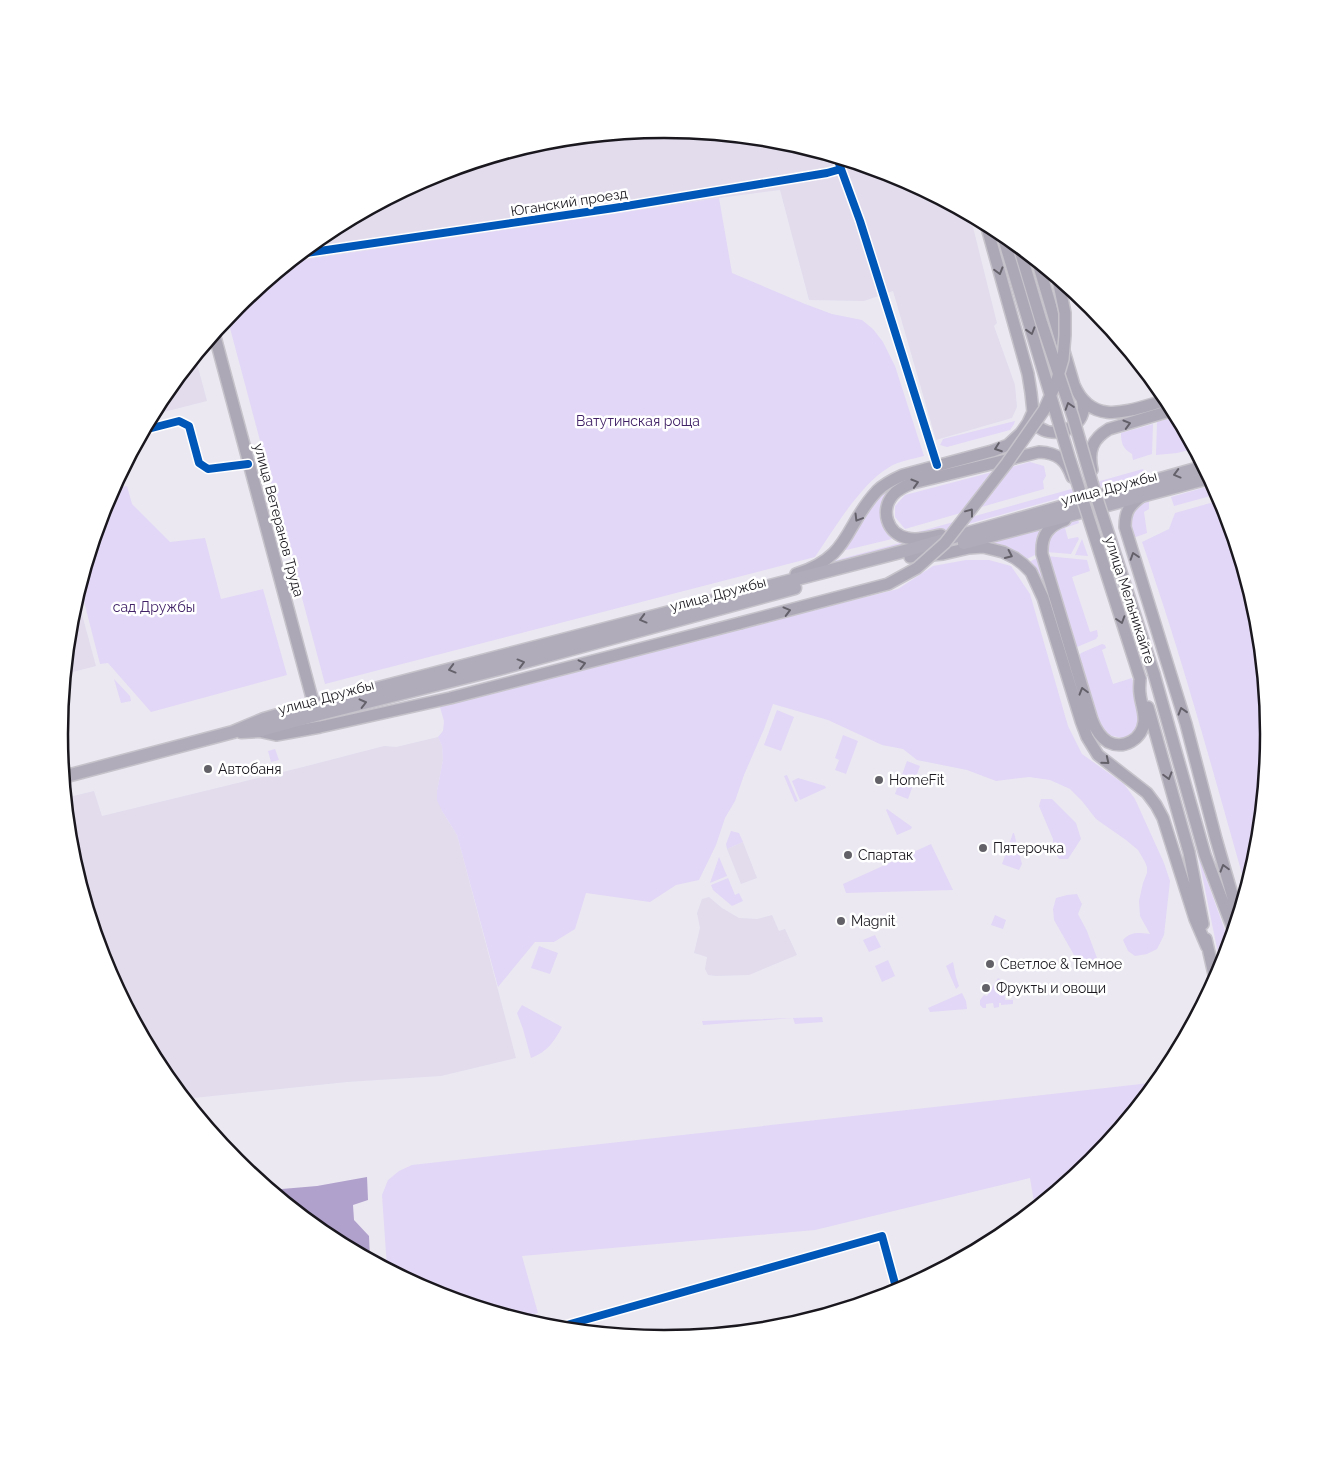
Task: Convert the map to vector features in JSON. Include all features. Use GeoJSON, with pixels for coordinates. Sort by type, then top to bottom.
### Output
{"type":"FeatureCollection","features":[{"type":"Feature","properties":{"kind":"main road"},"geometry":{"type":"LineString","coordinates":[[989,234],[1028,374],[1035,422],[1039,427],[1049,431],[1064,431],[1077,423],[1081,418],[1083,412],[1082,399]]}},
{"type":"Feature","properties":{"kind":"main road","name":"улица Мельникайте"},"geometry":{"type":"LineString","coordinates":[[1006,246],[1140,678],[1189,852],[1212,967]]}},
{"type":"Feature","properties":{"kind":"main road","name":"улица Мельникайте"},"geometry":{"type":"LineString","coordinates":[[1022,258],[1154,674],[1205,855],[1230,920]]}},
{"type":"Feature","properties":{"kind":"main road"},"geometry":{"type":"LineString","coordinates":[[1041,274],[1074,385],[1082,399],[1096,410],[1111,413],[1162,408]]}},
{"type":"Feature","properties":{"kind":"main road"},"geometry":{"type":"LineString","coordinates":[[316,715],[450,698],[888,584],[917,568],[945,543],[957,529],[1013,455],[1044,410],[1056,383],[1063,358],[1065,313],[1060,290]]}},
{"type":"Feature","properties":{"kind":"main road","name":"улица Ветеранов Труда"},"geometry":{"type":"LineString","coordinates":[[216,340],[316,715]]}},
{"type":"Feature","properties":{"kind":"main road"},"geometry":{"type":"LineString","coordinates":[[1093,486],[1090,461],[1091,448],[1100,434],[1163,410]]}},
{"type":"Feature","properties":{"kind":"main road"},"geometry":{"type":"LineString","coordinates":[[758,589],[776,580],[814,567],[833,555],[843,544],[868,502],[879,489],[903,475],[1008,445],[1021,434],[1033,412]]}},
{"type":"Feature","properties":{"kind":"main road"},"geometry":{"type":"LineString","coordinates":[[978,530],[908,539],[896,534],[886,516],[886,509],[892,496],[897,491],[913,483],[1040,452],[1056,455],[1068,468],[1080,490]]}},
{"type":"Feature","properties":{"kind":"main road","name":"улица Дружбы"},"geometry":{"type":"LineString","coordinates":[[233,732],[258,731],[758,589],[908,550],[1197,469]]}},
{"type":"Feature","properties":{"kind":"main road","name":"улица Дружбы"},"geometry":{"type":"LineString","coordinates":[[69,775],[233,732],[264,719],[316,715],[499,669],[1091,508],[1202,480]]}},
{"type":"Feature","properties":{"kind":"main road"},"geometry":{"type":"LineString","coordinates":[[1143,495],[1128,508],[1125,527],[1186,724],[1216,840],[1235,903]]}},
{"type":"Feature","properties":{"kind":"main road"},"geometry":{"type":"LineString","coordinates":[[1091,508],[1080,515],[1050,527],[1044,537],[1042,554],[1092,720],[1101,736],[1108,742],[1115,744],[1127,743],[1139,735],[1144,721],[1140,678]]}},
{"type":"Feature","properties":{"kind":"main road"},"geometry":{"type":"LineString","coordinates":[[910,557],[943,554],[983,547],[1003,552],[1015,558],[1031,572],[1044,598],[1087,737],[1098,755],[1146,793],[1159,811],[1170,836],[1195,919],[1207,947]]}},
{"type":"Feature","properties":{"kind":"street"},"geometry":{"type":"LineString","coordinates":[[840,165],[869,248],[937,465]]}},
{"type":"Feature","properties":{"kind":"street","name":"Юганский проезд"},"geometry":{"type":"LineString","coordinates":[[313,252],[614,208],[827,173],[841,169]]}},
{"type":"Feature","properties":{"kind":"street"},"geometry":{"type":"LineString","coordinates":[[152,428],[179,421],[189,426],[199,463],[208,469],[248,464]]}},
{"type":"Feature","properties":{"kind":"street"},"geometry":{"type":"LineString","coordinates":[[573,1323],[882,1236],[896,1283]]}},
{"type":"Feature","properties":{"kind":"shaded area"},"geometry":{"type":"Polygon","coordinates":[[[664,138],[702,139],[780,149],[818,158],[892,183],[962,218],[973,227],[997,323],[994,326],[1015,385],[1017,407],[1012,418],[936,440],[893,291],[864,301],[809,300],[780,190],[302,260],[332,238],[366,218],[400,199],[435,183],[509,158],[547,149],[625,139],[664,138]]]}},
{"type":"Feature","properties":{"kind":"shaded area"},"geometry":{"type":"Polygon","coordinates":[[[197,364],[207,401],[162,412],[197,364]]]}},
{"type":"Feature","properties":{"kind":"shaded area"},"geometry":{"type":"Polygon","coordinates":[[[81,610],[96,666],[71,672],[81,610]]]}},
{"type":"Feature","properties":{"kind":"shaded area"},"geometry":{"type":"Polygon","coordinates":[[[438,737],[442,746],[443,760],[437,791],[442,811],[457,835],[516,1058],[441,1076],[347,1082],[192,1098],[147,1032],[113,962],[99,926],[88,888],[79,850],[71,796],[94,791],[102,816],[384,746],[396,747],[438,737]]]}},
{"type":"Feature","properties":{"kind":"shaded area"},"geometry":{"type":"Polygon","coordinates":[[[743,842],[757,878],[741,884],[727,849],[743,842]]]}},
{"type":"Feature","properties":{"kind":"shaded area"},"geometry":{"type":"Polygon","coordinates":[[[709,897],[722,908],[739,918],[757,919],[772,915],[779,931],[785,929],[797,955],[749,975],[708,975],[705,969],[707,957],[694,953],[700,928],[697,913],[702,899],[709,897]]]}},
{"type":"Feature","properties":{"kind":"shaded area"},"geometry":{"type":"Polygon","coordinates":[[[367,1177],[368,1200],[353,1205],[354,1220],[369,1236],[370,1253],[332,1230],[280,1189],[317,1186],[367,1177]]]}},
{"type":"Feature","properties":{"kind":"green space","name":"Ватутинская роща"},"geometry":{"type":"Polygon","coordinates":[[[719,198],[732,273],[832,314],[862,320],[873,329],[883,342],[895,366],[924,456],[888,468],[867,485],[848,508],[815,557],[325,684],[229,326],[271,286],[302,260],[719,198]]]}},
{"type":"Feature","properties":{"kind":"green space"},"geometry":{"type":"Polygon","coordinates":[[[1169,419],[1188,450],[1156,455],[1157,422],[1169,419]]]}},
{"type":"Feature","properties":{"kind":"green space"},"geometry":{"type":"Polygon","coordinates":[[[1015,421],[1010,430],[947,447],[940,445],[943,439],[1015,421]]]}},
{"type":"Feature","properties":{"kind":"green space"},"geometry":{"type":"Polygon","coordinates":[[[1153,424],[1152,454],[1133,460],[1132,454],[1123,445],[1121,433],[1153,424]]]}},
{"type":"Feature","properties":{"kind":"green space"},"geometry":{"type":"Polygon","coordinates":[[[1030,462],[1044,466],[1046,476],[1043,481],[1044,489],[905,529],[895,517],[895,506],[905,495],[1030,462]]]}},
{"type":"Feature","properties":{"kind":"green space"},"geometry":{"type":"Polygon","coordinates":[[[1143,469],[1144,471],[1128,479],[925,536],[907,535],[1143,469]]]}},
{"type":"Feature","properties":{"kind":"green space","name":"сад Дружбы"},"geometry":{"type":"Polygon","coordinates":[[[127,486],[132,504],[170,542],[205,538],[221,599],[263,589],[287,675],[151,712],[108,663],[100,664],[83,599],[99,542],[121,487],[127,486]]]}},
{"type":"Feature","properties":{"kind":"green space"},"geometry":{"type":"Polygon","coordinates":[[[1206,487],[1210,496],[1174,506],[1171,497],[1206,487]]]}},
{"type":"Feature","properties":{"kind":"green space"},"geometry":{"type":"Polygon","coordinates":[[[889,490],[882,509],[882,515],[884,527],[892,539],[842,551],[871,505],[889,490]]]}},
{"type":"Feature","properties":{"kind":"green space"},"geometry":{"type":"Polygon","coordinates":[[[1149,501],[1149,509],[1144,512],[1147,533],[1133,538],[1131,515],[1140,504],[1149,501]]]}},
{"type":"Feature","properties":{"kind":"green space"},"geometry":{"type":"Polygon","coordinates":[[[1212,502],[1228,542],[1248,618],[1254,656],[1260,734],[1254,812],[1242,875],[1184,671],[1142,542],[1169,529],[1175,513],[1212,502]]]}},
{"type":"Feature","properties":{"kind":"green space"},"geometry":{"type":"Polygon","coordinates":[[[1078,519],[1079,523],[1065,528],[1068,539],[1078,537],[1079,539],[1071,554],[1046,552],[1052,534],[1065,524],[1078,519]]]}},
{"type":"Feature","properties":{"kind":"green space"},"geometry":{"type":"Polygon","coordinates":[[[1048,525],[1038,542],[1037,554],[1025,560],[981,544],[1048,525]]]}},
{"type":"Feature","properties":{"kind":"green space"},"geometry":{"type":"Polygon","coordinates":[[[1082,539],[1088,556],[1075,555],[1082,539]]]}},
{"type":"Feature","properties":{"kind":"green space"},"geometry":{"type":"Polygon","coordinates":[[[900,543],[905,545],[828,565],[833,561],[900,543]]]}},
{"type":"Feature","properties":{"kind":"green space"},"geometry":{"type":"Polygon","coordinates":[[[1046,556],[1087,560],[1090,571],[1072,577],[1090,632],[1097,630],[1098,636],[1096,639],[1077,647],[1073,641],[1046,556]]]}},
{"type":"Feature","properties":{"kind":"green space"},"geometry":{"type":"Polygon","coordinates":[[[1037,558],[1045,583],[1042,584],[1027,563],[1037,558]]]}},
{"type":"Feature","properties":{"kind":"green space"},"geometry":{"type":"Polygon","coordinates":[[[966,560],[989,560],[1011,566],[1030,594],[1068,726],[1082,754],[1124,784],[1135,799],[1164,863],[1170,881],[1164,935],[1157,949],[1147,954],[1135,956],[1128,951],[1123,940],[1132,934],[1150,934],[1140,916],[1139,901],[1147,873],[1145,862],[1138,850],[1096,819],[1070,789],[1050,780],[1029,777],[996,781],[967,770],[917,760],[903,749],[882,745],[828,720],[773,704],[735,801],[725,818],[716,845],[699,880],[676,885],[650,902],[586,893],[575,929],[554,942],[535,942],[498,987],[457,835],[437,800],[443,760],[442,746],[438,737],[443,731],[444,721],[439,704],[898,589],[933,566],[966,560]]]}},
{"type":"Feature","properties":{"kind":"green space"},"geometry":{"type":"Polygon","coordinates":[[[1102,644],[1106,648],[1102,650],[1113,684],[1132,678],[1141,713],[1137,730],[1131,736],[1122,738],[1109,735],[1100,725],[1093,708],[1078,658],[1081,653],[1102,644]]]}},
{"type":"Feature","properties":{"kind":"green space"},"geometry":{"type":"Polygon","coordinates":[[[114,679],[130,696],[131,701],[121,703],[114,679]]]}},
{"type":"Feature","properties":{"kind":"green space"},"geometry":{"type":"Polygon","coordinates":[[[777,710],[794,717],[781,751],[764,745],[777,710]]]}},
{"type":"Feature","properties":{"kind":"green space"},"geometry":{"type":"Polygon","coordinates":[[[843,735],[858,741],[846,774],[835,770],[839,760],[835,758],[843,735]]]}},
{"type":"Feature","properties":{"kind":"green space"},"geometry":{"type":"Polygon","coordinates":[[[275,749],[279,760],[271,762],[268,751],[275,749]]]}},
{"type":"Feature","properties":{"kind":"green space"},"geometry":{"type":"Polygon","coordinates":[[[907,761],[920,766],[908,799],[895,794],[907,761]]]}},
{"type":"Feature","properties":{"kind":"green space"},"geometry":{"type":"Polygon","coordinates":[[[787,775],[798,801],[795,802],[784,776],[787,775]]]}},
{"type":"Feature","properties":{"kind":"green space"},"geometry":{"type":"Polygon","coordinates":[[[798,778],[825,786],[826,788],[800,800],[792,781],[798,778]]]}},
{"type":"Feature","properties":{"kind":"green space"},"geometry":{"type":"Polygon","coordinates":[[[1041,799],[1052,799],[1076,823],[1081,839],[1068,859],[1059,859],[1053,848],[1053,839],[1039,806],[1041,799]]]}},
{"type":"Feature","properties":{"kind":"green space"},"geometry":{"type":"Polygon","coordinates":[[[887,809],[912,827],[911,829],[897,835],[887,809]]]}},
{"type":"Feature","properties":{"kind":"green space"},"geometry":{"type":"Polygon","coordinates":[[[731,831],[739,833],[743,842],[727,849],[726,844],[731,831]]]}},
{"type":"Feature","properties":{"kind":"green space"},"geometry":{"type":"Polygon","coordinates":[[[1013,833],[1022,864],[1019,870],[1002,864],[1013,833]]]}},
{"type":"Feature","properties":{"kind":"green space"},"geometry":{"type":"Polygon","coordinates":[[[931,844],[953,890],[846,893],[843,884],[931,844]]]}},
{"type":"Feature","properties":{"kind":"green space"},"geometry":{"type":"Polygon","coordinates":[[[1198,855],[1226,932],[1218,952],[1198,855]]]}},
{"type":"Feature","properties":{"kind":"green space"},"geometry":{"type":"Polygon","coordinates":[[[719,857],[727,876],[710,883],[719,857]]]}},
{"type":"Feature","properties":{"kind":"green space"},"geometry":{"type":"Polygon","coordinates":[[[728,878],[735,895],[739,893],[743,901],[732,906],[713,890],[711,885],[728,878]]]}},
{"type":"Feature","properties":{"kind":"green space"},"geometry":{"type":"Polygon","coordinates":[[[1077,894],[1082,904],[1078,914],[1087,931],[1097,958],[1086,964],[1078,962],[1054,920],[1053,909],[1056,898],[1077,894]]]}},
{"type":"Feature","properties":{"kind":"green space"},"geometry":{"type":"Polygon","coordinates":[[[995,915],[1006,920],[1003,929],[991,925],[995,915]]]}},
{"type":"Feature","properties":{"kind":"green space"},"geometry":{"type":"Polygon","coordinates":[[[875,935],[881,947],[869,952],[863,940],[875,935]]]}},
{"type":"Feature","properties":{"kind":"green space"},"geometry":{"type":"Polygon","coordinates":[[[539,946],[558,953],[550,974],[531,968],[539,946]]]}},
{"type":"Feature","properties":{"kind":"green space"},"geometry":{"type":"Polygon","coordinates":[[[888,960],[895,976],[882,982],[875,966],[888,960]]]}},
{"type":"Feature","properties":{"kind":"green space"},"geometry":{"type":"Polygon","coordinates":[[[953,962],[959,986],[956,989],[946,966],[953,962]]]}},
{"type":"Feature","properties":{"kind":"green space"},"geometry":{"type":"Polygon","coordinates":[[[998,978],[1006,982],[1004,990],[1005,1000],[1013,1000],[1013,1004],[1001,1005],[999,1003],[999,1007],[994,1008],[993,1003],[986,1004],[986,1008],[983,1008],[980,1005],[980,1000],[984,995],[987,996],[998,978]]]}},
{"type":"Feature","properties":{"kind":"green space"},"geometry":{"type":"Polygon","coordinates":[[[962,993],[967,1009],[930,1012],[928,1008],[962,993]]]}},
{"type":"Feature","properties":{"kind":"green space"},"geometry":{"type":"Polygon","coordinates":[[[522,1005],[562,1027],[550,1046],[531,1058],[517,1013],[522,1005]]]}},
{"type":"Feature","properties":{"kind":"green space"},"geometry":{"type":"Polygon","coordinates":[[[822,1017],[823,1022],[795,1024],[793,1018],[703,1025],[702,1021],[822,1017]]]}},
{"type":"Feature","properties":{"kind":"green space"},"geometry":{"type":"Polygon","coordinates":[[[1146,1083],[1112,1127],[1085,1155],[1034,1201],[1030,1178],[815,1230],[522,1256],[538,1313],[531,1315],[509,1310],[435,1285],[387,1262],[382,1195],[388,1180],[399,1171],[412,1165],[1146,1083]]]}},
{"type":"Feature","properties":{"kind":"cycle path"},"geometry":{"type":"LineString","coordinates":[[840,165],[860,221],[937,465]]}},
{"type":"Feature","properties":{"kind":"cycle path"},"geometry":{"type":"LineString","coordinates":[[313,252],[614,208],[827,173],[841,169]]}},
{"type":"Feature","properties":{"kind":"cycle path"},"geometry":{"type":"LineString","coordinates":[[152,428],[179,421],[189,426],[199,463],[208,469],[248,464]]}},
{"type":"Feature","properties":{"kind":"cycle path"},"geometry":{"type":"LineString","coordinates":[[573,1323],[882,1236],[895,1284]]}},
{"type":"Feature","properties":{"kind":"place","name":"Автобаня"},"geometry":{"type":"Point","coordinates":[208,769]}},
{"type":"Feature","properties":{"kind":"place","name":"HomeFit"},"geometry":{"type":"Point","coordinates":[879,780]}},
{"type":"Feature","properties":{"kind":"place","name":"Пятерочка"},"geometry":{"type":"Point","coordinates":[983,848]}},
{"type":"Feature","properties":{"kind":"place","name":"Спартак"},"geometry":{"type":"Point","coordinates":[848,855]}},
{"type":"Feature","properties":{"kind":"place","name":"Magnit"},"geometry":{"type":"Point","coordinates":[841,921]}},
{"type":"Feature","properties":{"kind":"place","name":"Светлое & Темное"},"geometry":{"type":"Point","coordinates":[990,964]}},
{"type":"Feature","properties":{"kind":"place","name":"Фрукты и овощи"},"geometry":{"type":"Point","coordinates":[986,988]}}]}
